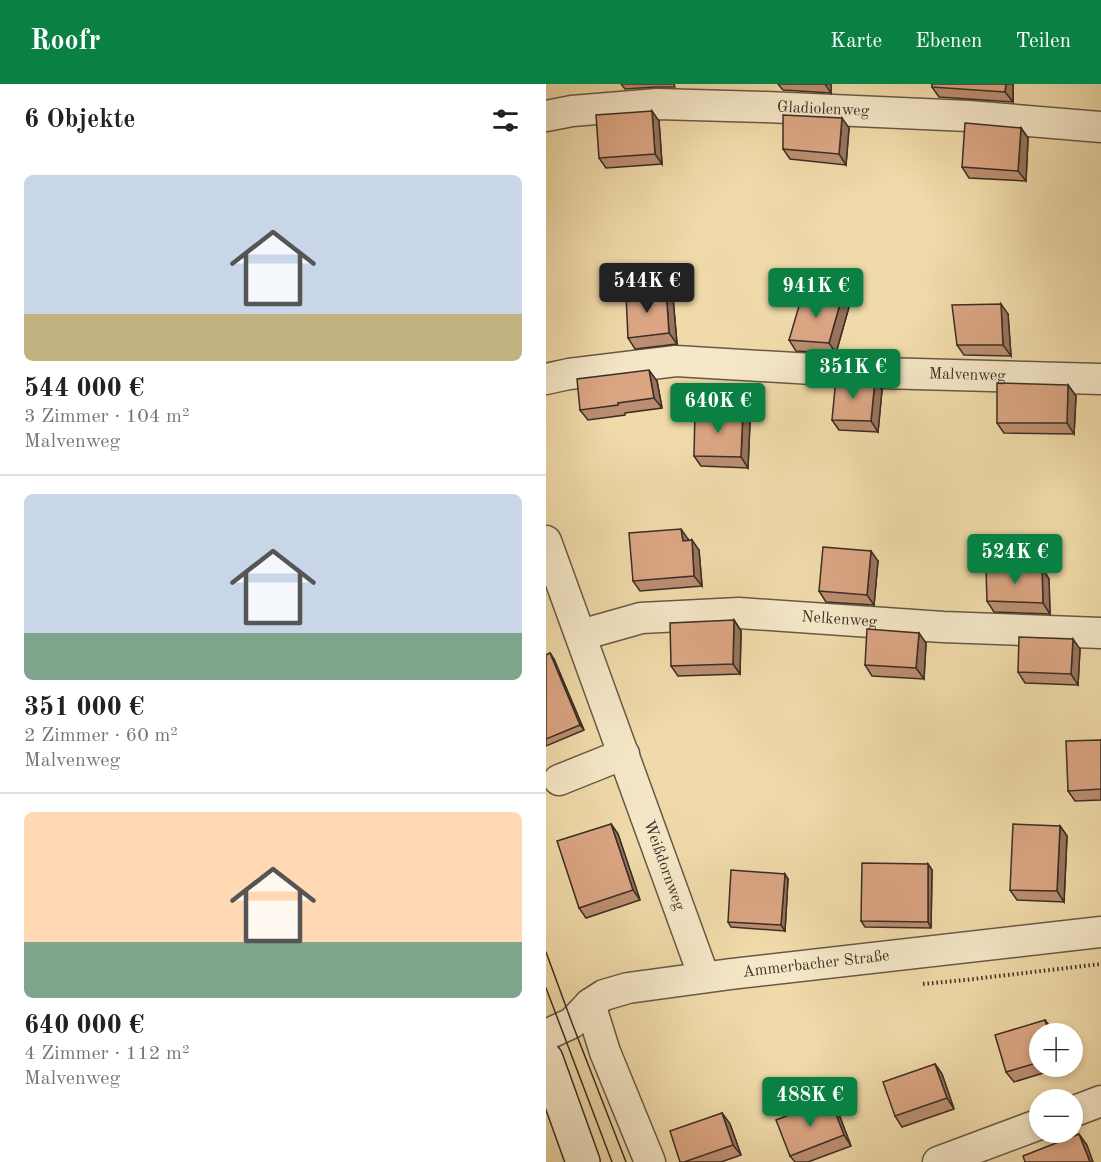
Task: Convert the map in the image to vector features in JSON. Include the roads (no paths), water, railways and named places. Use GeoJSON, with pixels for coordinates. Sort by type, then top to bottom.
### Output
{"type":"FeatureCollection","features":[{"type":"Feature","properties":{"kind":"main road"},"geometry":{"type":"LineString","coordinates":[[546,1059],[583,1162]]}},
{"type":"Feature","properties":{"kind":"street","name":"Gladiolenweg"},"geometry":{"type":"LineString","coordinates":[[546,116],[572,111],[657,104],[968,116],[1101,127]]}},
{"type":"Feature","properties":{"kind":"street","name":"Malvenweg"},"geometry":{"type":"LineString","coordinates":[[546,379],[676,361],[880,373],[1101,379]]}},
{"type":"Feature","properties":{"kind":"street","name":"Weißdornweg"},"geometry":{"type":"LineString","coordinates":[[546,541],[704,977]]}},
{"type":"Feature","properties":{"kind":"street","name":"Nelkenweg"},"geometry":{"type":"LineString","coordinates":[[581,635],[641,618],[739,613],[943,627],[1101,633]]}},
{"type":"Feature","properties":{"kind":"street"},"geometry":{"type":"LineString","coordinates":[[558,780],[624,754]]}},
{"type":"Feature","properties":{"kind":"street","name":"Ammerbacher Straße"},"geometry":{"type":"LineString","coordinates":[[546,1035],[572,1023],[590,1004],[604,995],[628,988],[704,977],[1101,932]]}},
{"type":"Feature","properties":{"kind":"street"},"geometry":{"type":"LineString","coordinates":[[590,1004],[605,1052],[650,1162]]}},
{"type":"Feature","properties":{"kind":"street"},"geometry":{"type":"LineString","coordinates":[[1083,1108],[1101,1101]]}},
{"type":"Feature","properties":{"kind":"street"},"geometry":{"type":"LineString","coordinates":[[938,1162],[1029,1128]]}},
{"type":"Feature","properties":{"kind":"tram line"},"geometry":{"type":"LineString","coordinates":[[546,952],[626,1162]]}},
{"type":"Feature","properties":{"kind":"tram line"},"geometry":{"type":"LineString","coordinates":[[546,988],[612,1162]]}}]}
